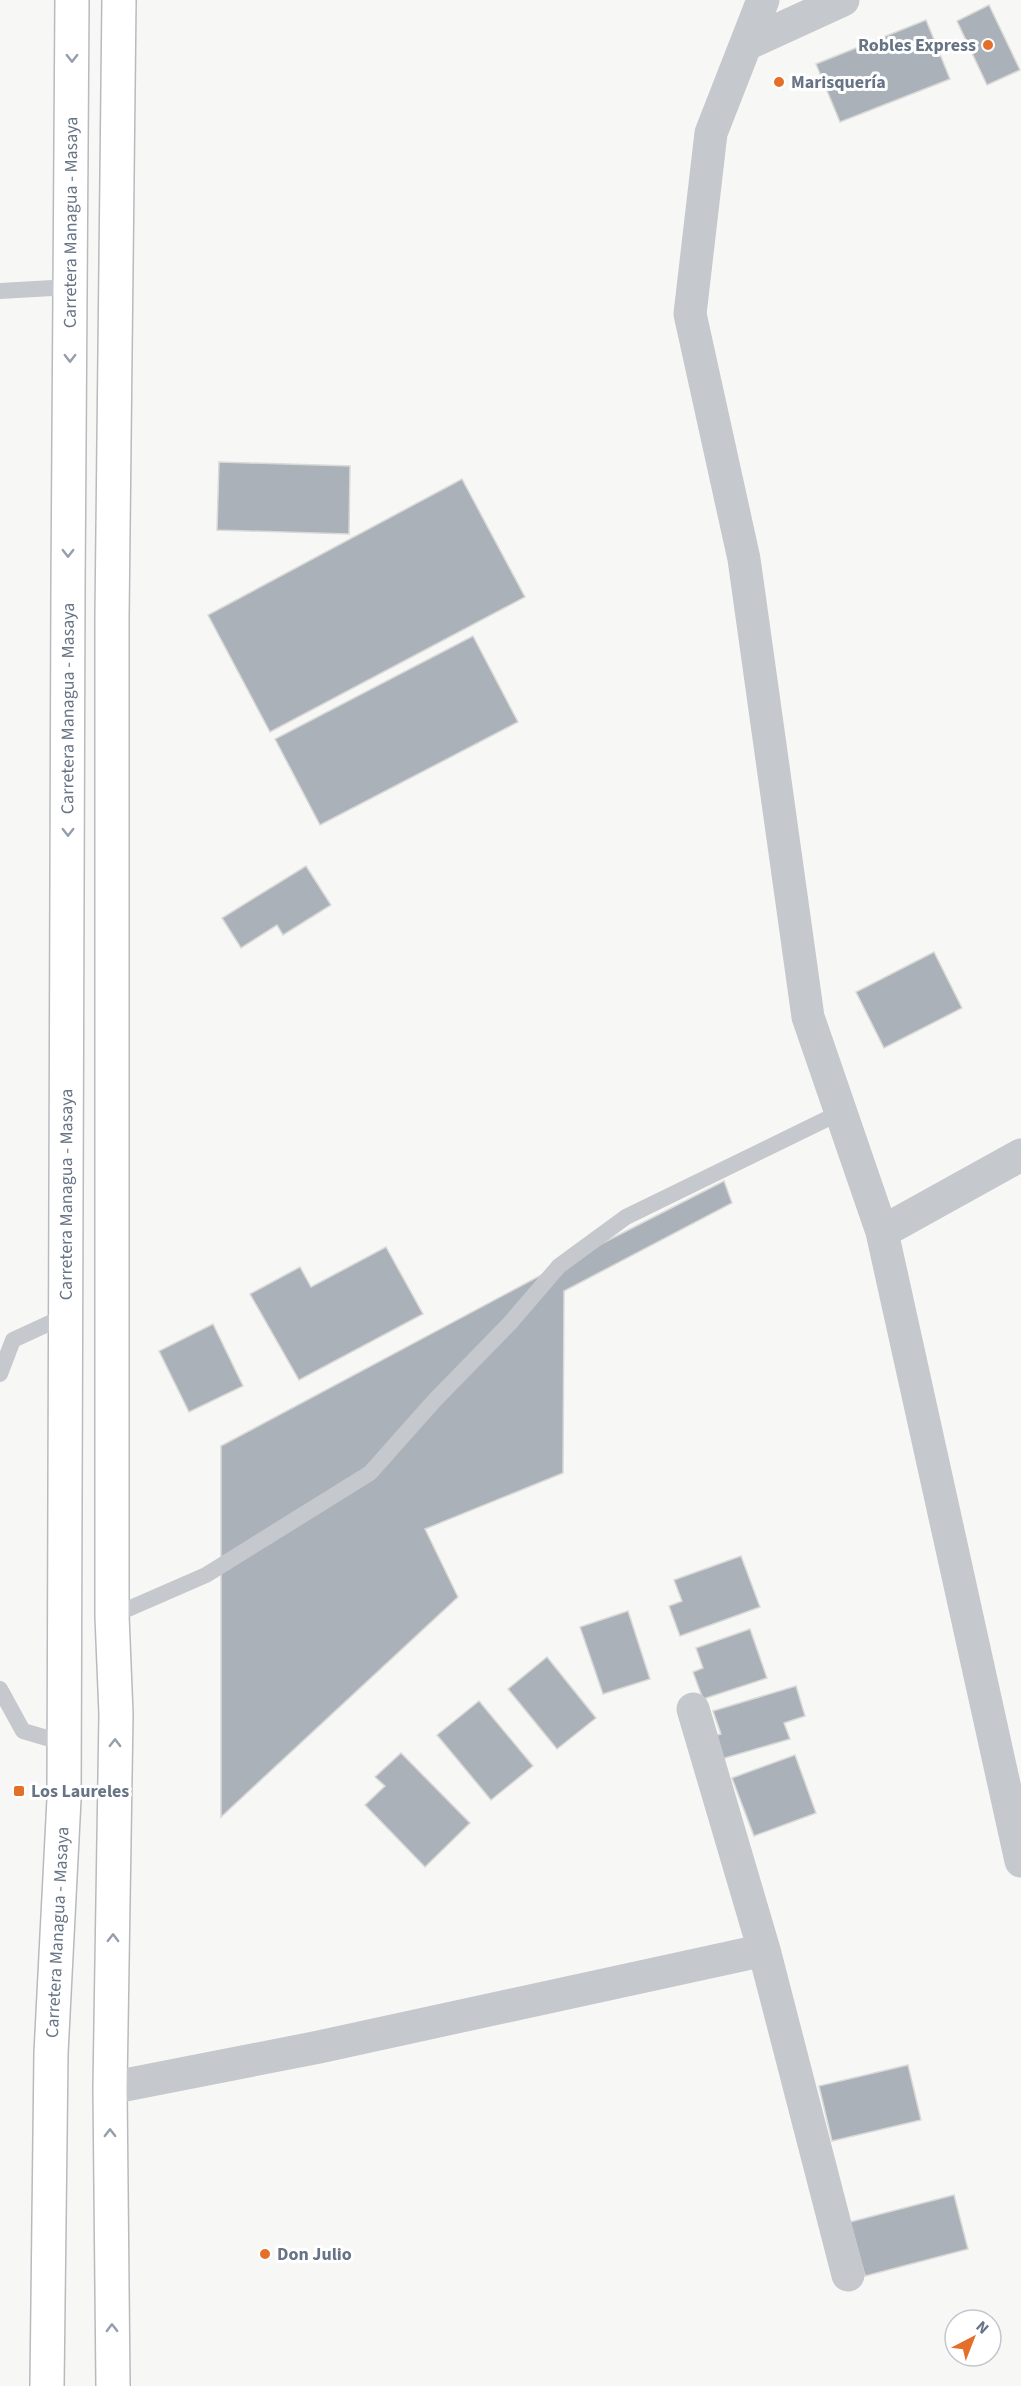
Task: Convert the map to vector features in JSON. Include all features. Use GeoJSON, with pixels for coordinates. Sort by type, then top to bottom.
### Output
{"type":"FeatureCollection","features":[{"type":"Feature","properties":{"kind":"highway","name":"Carretera Managua - Masaya"},"geometry":{"type":"LineString","coordinates":[[47,2386],[51,2053],[64,1799],[72,0]]}},
{"type":"Feature","properties":{"kind":"highway"},"geometry":{"type":"LineString","coordinates":[[113,2386],[110,2274],[110,2088],[116,1714],[112,1616],[112,605],[119,0]]}},
{"type":"Feature","properties":{"kind":"street"},"geometry":{"type":"LineString","coordinates":[[763,0],[711,133],[690,314],[744,559],[808,1017],[882,1232],[1021,1861]]}},
{"type":"Feature","properties":{"kind":"street"},"geometry":{"type":"LineString","coordinates":[[747,44],[843,0]]}},
{"type":"Feature","properties":{"kind":"street"},"geometry":{"type":"LineString","coordinates":[[882,1232],[1021,1155]]}},
{"type":"Feature","properties":{"kind":"street"},"geometry":{"type":"LineString","coordinates":[[693,1709],[764,1950],[848,2275]]}},
{"type":"Feature","properties":{"kind":"street"},"geometry":{"type":"LineString","coordinates":[[110,2088],[319,2047],[764,1950]]}},
{"type":"Feature","properties":{"kind":"lane"},"geometry":{"type":"LineString","coordinates":[[0,291],[70,287]]}},
{"type":"Feature","properties":{"kind":"lane"},"geometry":{"type":"LineString","coordinates":[[112,1616],[206,1575],[370,1473],[434,1401],[510,1323],[559,1266],[626,1217],[841,1112]]}},
{"type":"Feature","properties":{"kind":"lane"},"geometry":{"type":"LineString","coordinates":[[0,1374],[13,1340],[65,1316]]}},
{"type":"Feature","properties":{"kind":"lane"},"geometry":{"type":"LineString","coordinates":[[0,1689],[23,1731],[64,1743]]}},
{"type":"Feature","properties":{"kind":"building","name":"Robles Express"},"geometry":{"type":"Polygon","coordinates":[[[989,5],[1020,70],[987,85],[957,21],[989,5]]]}},
{"type":"Feature","properties":{"kind":"building"},"geometry":{"type":"Polygon","coordinates":[[[926,20],[950,79],[840,122],[816,64],[926,20]]]}},
{"type":"Feature","properties":{"kind":"building"},"geometry":{"type":"Polygon","coordinates":[[[219,462],[350,466],[349,534],[217,530],[219,462]]]}},
{"type":"Feature","properties":{"kind":"building"},"geometry":{"type":"Polygon","coordinates":[[[462,479],[525,597],[270,732],[208,615],[462,479]]]}},
{"type":"Feature","properties":{"kind":"building"},"geometry":{"type":"Polygon","coordinates":[[[473,636],[518,722],[320,825],[275,739],[473,636]]]}},
{"type":"Feature","properties":{"kind":"building"},"geometry":{"type":"Polygon","coordinates":[[[306,866],[331,905],[283,935],[277,925],[241,948],[222,918],[306,866]]]}},
{"type":"Feature","properties":{"kind":"building"},"geometry":{"type":"Polygon","coordinates":[[[934,952],[962,1008],[884,1048],[856,992],[934,952]]]}},
{"type":"Feature","properties":{"kind":"building"},"geometry":{"type":"Polygon","coordinates":[[[724,1181],[732,1203],[564,1291],[563,1473],[425,1529],[458,1597],[221,1817],[221,1446],[562,1264],[724,1181]]]}},
{"type":"Feature","properties":{"kind":"building"},"geometry":{"type":"Polygon","coordinates":[[[386,1247],[423,1314],[299,1380],[250,1294],[300,1267],[311,1287],[386,1247]]]}},
{"type":"Feature","properties":{"kind":"building"},"geometry":{"type":"Polygon","coordinates":[[[213,1324],[243,1386],[189,1412],[159,1351],[213,1324]]]}},
{"type":"Feature","properties":{"kind":"building"},"geometry":{"type":"Polygon","coordinates":[[[741,1556],[760,1607],[680,1636],[669,1606],[682,1601],[674,1580],[741,1556]]]}},
{"type":"Feature","properties":{"kind":"building"},"geometry":{"type":"Polygon","coordinates":[[[628,1611],[650,1679],[603,1694],[580,1627],[628,1611]]]}},
{"type":"Feature","properties":{"kind":"building"},"geometry":{"type":"Polygon","coordinates":[[[750,1629],[767,1678],[703,1699],[693,1672],[703,1668],[696,1648],[750,1629]]]}},
{"type":"Feature","properties":{"kind":"building"},"geometry":{"type":"Polygon","coordinates":[[[547,1657],[596,1718],[557,1749],[508,1689],[547,1657]]]}},
{"type":"Feature","properties":{"kind":"building"},"geometry":{"type":"Polygon","coordinates":[[[796,1686],[805,1716],[784,1723],[790,1739],[711,1762],[704,1739],[721,1734],[713,1711],[796,1686]]]}},
{"type":"Feature","properties":{"kind":"building"},"geometry":{"type":"Polygon","coordinates":[[[479,1701],[533,1766],[491,1800],[437,1735],[479,1701]]]}},
{"type":"Feature","properties":{"kind":"building"},"geometry":{"type":"Polygon","coordinates":[[[401,1753],[470,1823],[425,1867],[365,1805],[385,1786],[375,1777],[401,1753]]]}},
{"type":"Feature","properties":{"kind":"building"},"geometry":{"type":"Polygon","coordinates":[[[795,1755],[816,1813],[754,1836],[732,1778],[795,1755]]]}},
{"type":"Feature","properties":{"kind":"building"},"geometry":{"type":"Polygon","coordinates":[[[908,2065],[921,2120],[832,2141],[819,2086],[908,2065]]]}},
{"type":"Feature","properties":{"kind":"building"},"geometry":{"type":"Polygon","coordinates":[[[954,2195],[968,2249],[865,2276],[850,2222],[954,2195]]]}},
{"type":"Feature","properties":{"kind":"place","name":"Robles Express"},"geometry":{"type":"Point","coordinates":[988,45]}},
{"type":"Feature","properties":{"kind":"place","name":"Marisquería"},"geometry":{"type":"Point","coordinates":[779,82]}},
{"type":"Feature","properties":{"kind":"place","name":"Los Laureles"},"geometry":{"type":"Point","coordinates":[19,1791]}},
{"type":"Feature","properties":{"kind":"place","name":"Don Julio"},"geometry":{"type":"Point","coordinates":[265,2254]}}]}
